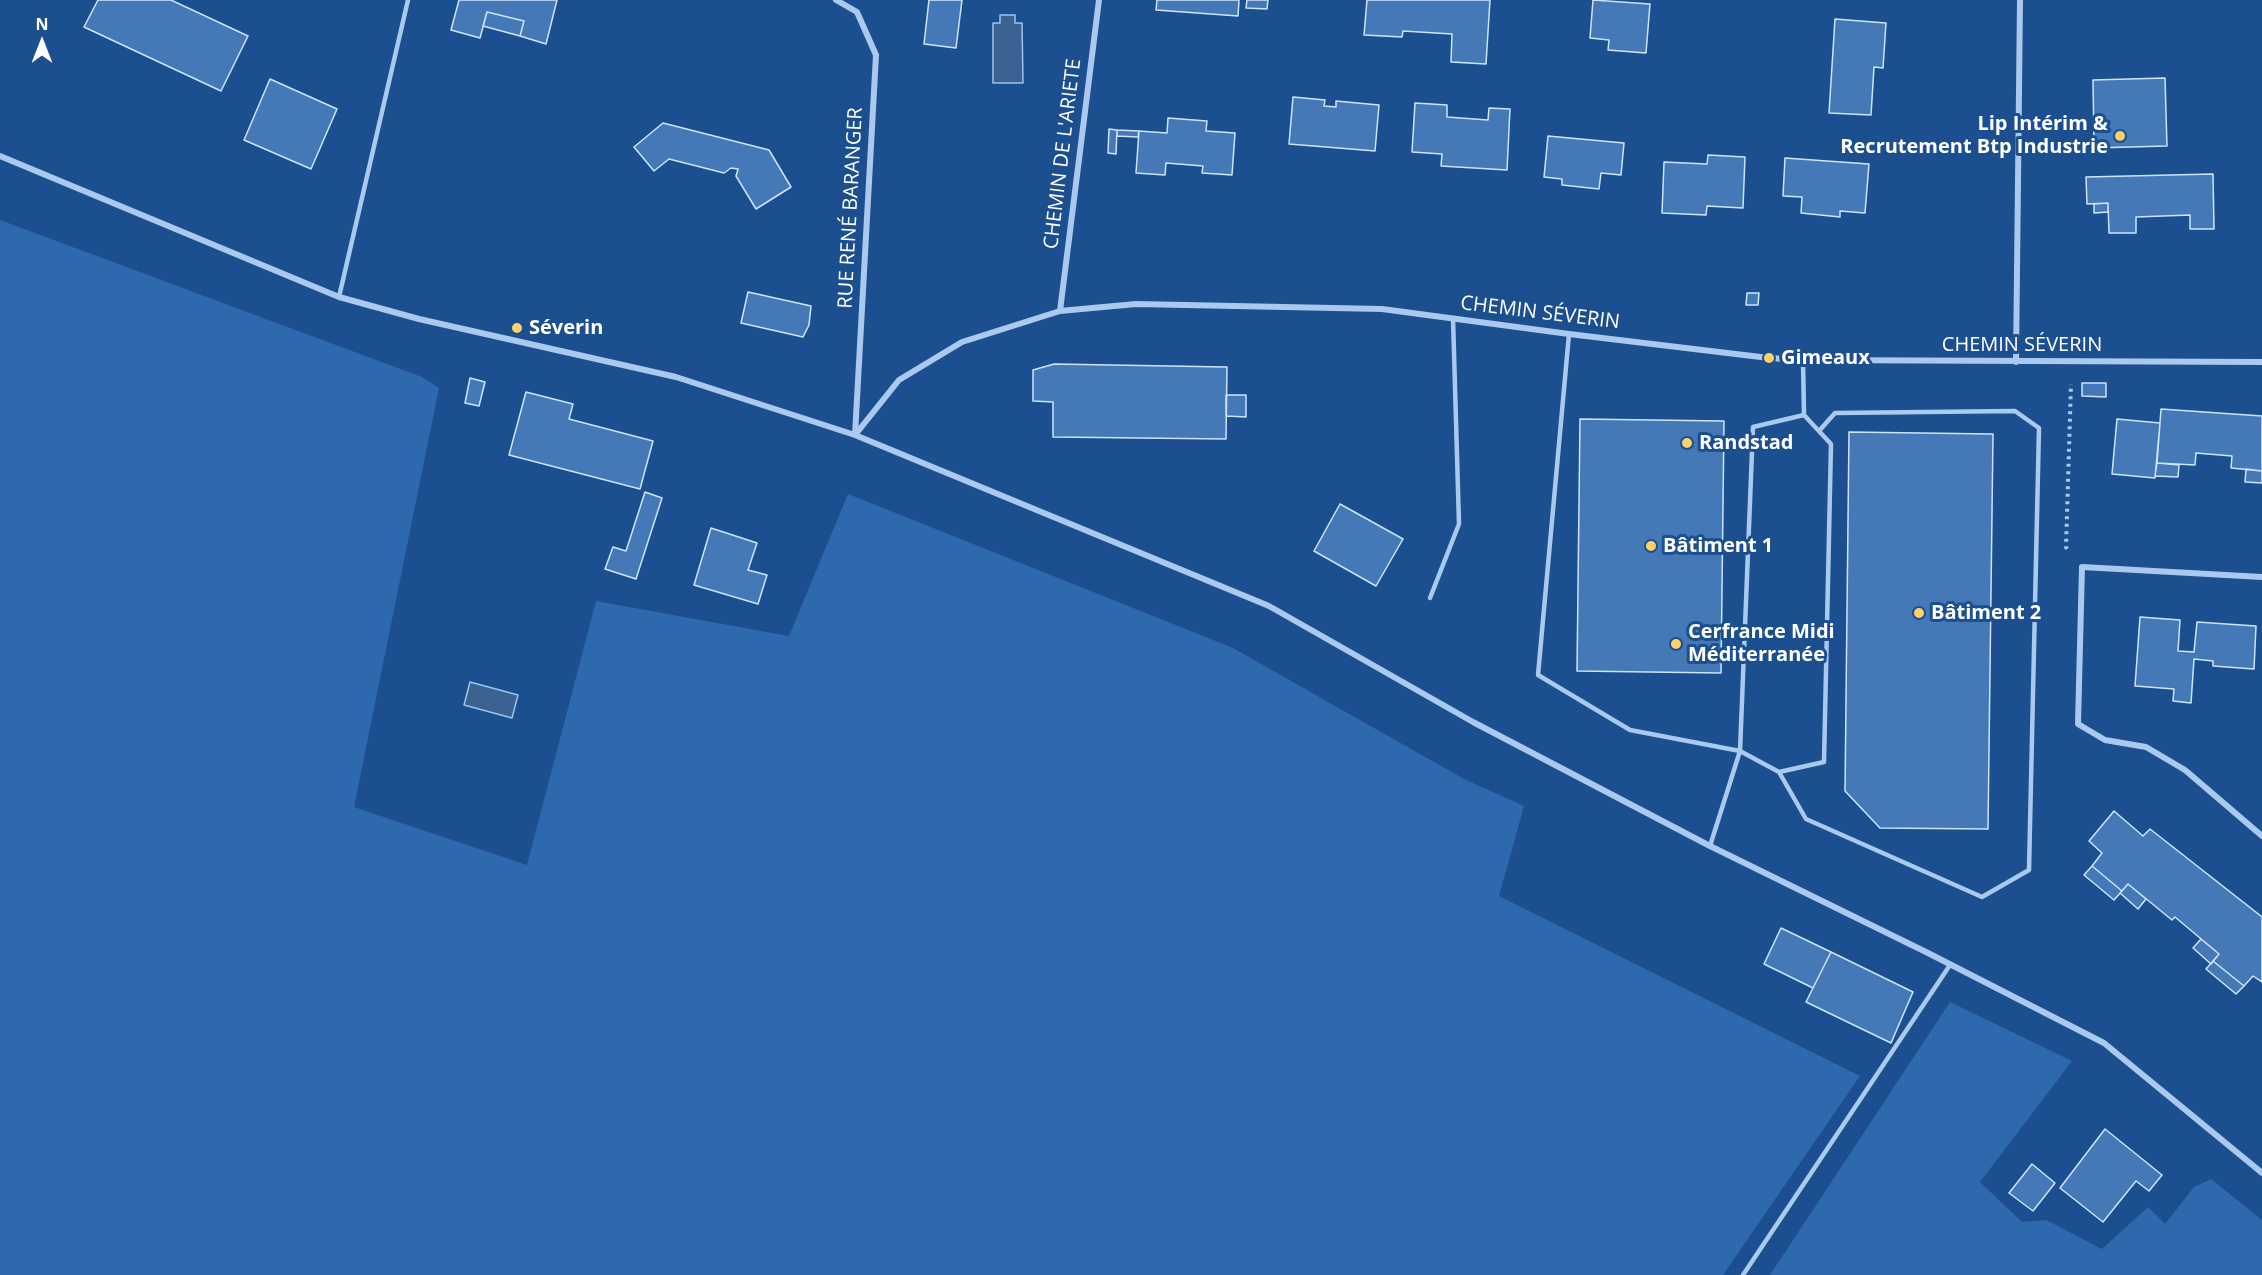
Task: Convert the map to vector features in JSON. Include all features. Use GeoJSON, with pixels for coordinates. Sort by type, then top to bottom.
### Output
{"type":"FeatureCollection","features":[{"type":"Feature","properties":{"kind":"street","name":"RUE RENÉ BARANGER"},"geometry":{"type":"LineString","coordinates":[[836,0],[857,12],[876,56],[855,435]]}},
{"type":"Feature","properties":{"kind":"street","name":"CHEMIN DE L'ARIETE"},"geometry":{"type":"LineString","coordinates":[[1060,311],[1098,0]]}},
{"type":"Feature","properties":{"kind":"street"},"geometry":{"type":"LineString","coordinates":[[2016,362],[2020,0]]}},
{"type":"Feature","properties":{"kind":"street"},"geometry":{"type":"LineString","coordinates":[[0,156],[339,297],[419,319],[676,377],[855,435],[1269,606],[1473,722],[1710,846],[2104,1043],[2262,1173]]}},
{"type":"Feature","properties":{"kind":"street","name":"CHEMIN SÉVERIN"},"geometry":{"type":"LineString","coordinates":[[855,435],[899,380],[962,342],[1060,311],[1136,304],[1382,309],[1569,334],[1803,360],[2262,362]]}},
{"type":"Feature","properties":{"kind":"street"},"geometry":{"type":"LineString","coordinates":[[2262,577],[2082,567],[2078,724],[2105,740],[2146,747],[2185,770],[2262,836]]}},
{"type":"Feature","properties":{"kind":"lane"},"geometry":{"type":"LineString","coordinates":[[339,297],[408,0]]}},
{"type":"Feature","properties":{"kind":"lane"},"geometry":{"type":"LineString","coordinates":[[1430,598],[1459,524],[1453,318]]}},
{"type":"Feature","properties":{"kind":"lane"},"geometry":{"type":"LineString","coordinates":[[1569,334],[1538,675],[1630,730],[1740,751],[1779,772],[1806,819],[1982,897],[2029,870],[2039,428],[2015,411],[1835,413],[1819,431]]}},
{"type":"Feature","properties":{"kind":"lane"},"geometry":{"type":"LineString","coordinates":[[1779,772],[1824,762],[1831,444],[1804,415],[1803,360]]}},
{"type":"Feature","properties":{"kind":"lane"},"geometry":{"type":"LineString","coordinates":[[1710,846],[1740,751],[1753,427],[1804,415]]}},
{"type":"Feature","properties":{"kind":"lane"},"geometry":{"type":"LineString","coordinates":[[1743,1275],[1950,965]]}},
{"type":"Feature","properties":{"kind":"path"},"geometry":{"type":"LineString","coordinates":[[2072,362],[2066,547],[2082,567]]}},
{"type":"Feature","properties":{"kind":"shaded area"},"geometry":{"type":"Polygon","coordinates":[[[1000,15],[1015,15],[1015,23],[1022,23],[1023,83],[993,83],[993,23],[1000,23],[1000,15]]]}},
{"type":"Feature","properties":{"kind":"shaded area"},"geometry":{"type":"Polygon","coordinates":[[[0,220],[422,377],[439,388],[354,807],[527,865],[596,601],[789,636],[848,494],[1233,648],[1464,779],[1524,806],[1499,896],[1860,1076],[1723,1275],[0,1275],[0,220]]]}},
{"type":"Feature","properties":{"kind":"shaded area"},"geometry":{"type":"Polygon","coordinates":[[[470,682],[518,695],[512,718],[464,705],[470,682]]]}},
{"type":"Feature","properties":{"kind":"shaded area"},"geometry":{"type":"Polygon","coordinates":[[[1950,1002],[2072,1061],[1980,1182],[2022,1222],[2046,1220],[2102,1249],[2148,1207],[2165,1224],[2194,1187],[2211,1179],[2262,1220],[2262,1275],[1770,1275],[1950,1002]]]}},
{"type":"Feature","properties":{"kind":"building"},"geometry":{"type":"Polygon","coordinates":[[[98,0],[171,0],[248,36],[221,91],[84,27],[98,0]]]}},
{"type":"Feature","properties":{"kind":"building"},"geometry":{"type":"Polygon","coordinates":[[[459,0],[557,0],[546,44],[520,36],[524,21],[487,12],[480,38],[451,30],[459,0]]]}},
{"type":"Feature","properties":{"kind":"building"},"geometry":{"type":"Polygon","coordinates":[[[929,0],[962,0],[956,48],[924,44],[929,0]]]}},
{"type":"Feature","properties":{"kind":"building"},"geometry":{"type":"Polygon","coordinates":[[[1157,0],[1239,0],[1238,16],[1156,10],[1157,0]]]}},
{"type":"Feature","properties":{"kind":"building"},"geometry":{"type":"Polygon","coordinates":[[[1247,0],[1268,0],[1267,9],[1246,8],[1247,0]]]}},
{"type":"Feature","properties":{"kind":"building"},"geometry":{"type":"Polygon","coordinates":[[[1367,0],[1490,0],[1486,64],[1451,62],[1452,34],[1403,31],[1402,37],[1364,35],[1367,0]]]}},
{"type":"Feature","properties":{"kind":"building"},"geometry":{"type":"Polygon","coordinates":[[[1593,0],[1650,4],[1646,53],[1608,50],[1609,40],[1590,38],[1593,0]]]}},
{"type":"Feature","properties":{"kind":"building"},"geometry":{"type":"Polygon","coordinates":[[[487,12],[524,21],[520,36],[483,26],[487,12]]]}},
{"type":"Feature","properties":{"kind":"building"},"geometry":{"type":"Polygon","coordinates":[[[1835,19],[1886,23],[1883,68],[1874,67],[1871,115],[1829,113],[1835,19]]]}},
{"type":"Feature","properties":{"kind":"building"},"geometry":{"type":"Polygon","coordinates":[[[2165,78],[2167,146],[2094,148],[2093,80],[2165,78]]]}},
{"type":"Feature","properties":{"kind":"building"},"geometry":{"type":"Polygon","coordinates":[[[270,79],[337,109],[311,169],[244,140],[270,79]]]}},
{"type":"Feature","properties":{"kind":"building"},"geometry":{"type":"Polygon","coordinates":[[[1293,97],[1325,100],[1324,106],[1336,107],[1336,101],[1379,105],[1375,151],[1289,144],[1293,97]]]}},
{"type":"Feature","properties":{"kind":"building"},"geometry":{"type":"Polygon","coordinates":[[[1415,103],[1447,105],[1447,117],[1488,120],[1489,108],[1510,109],[1507,170],[1441,166],[1442,154],[1412,152],[1415,103]]]}},
{"type":"Feature","properties":{"kind":"building"},"geometry":{"type":"Polygon","coordinates":[[[1168,118],[1207,121],[1206,131],[1235,133],[1232,175],[1202,173],[1203,166],[1166,163],[1165,175],[1136,173],[1139,131],[1167,133],[1168,118]]]}},
{"type":"Feature","properties":{"kind":"building"},"geometry":{"type":"Polygon","coordinates":[[[663,123],[769,150],[791,187],[756,209],[736,176],[738,169],[731,168],[724,173],[669,159],[654,171],[634,147],[663,123]]]}},
{"type":"Feature","properties":{"kind":"building"},"geometry":{"type":"Polygon","coordinates":[[[1109,129],[1117,130],[1116,154],[1108,153],[1109,129]]]}},
{"type":"Feature","properties":{"kind":"building"},"geometry":{"type":"Polygon","coordinates":[[[1117,130],[1139,131],[1138,137],[1117,136],[1117,130]]]}},
{"type":"Feature","properties":{"kind":"building"},"geometry":{"type":"Polygon","coordinates":[[[1548,136],[1624,143],[1621,175],[1601,173],[1599,189],[1562,185],[1562,179],[1544,177],[1548,136]]]}},
{"type":"Feature","properties":{"kind":"building"},"geometry":{"type":"Polygon","coordinates":[[[1708,155],[1745,157],[1743,208],[1707,206],[1706,215],[1662,213],[1664,162],[1707,164],[1708,155]]]}},
{"type":"Feature","properties":{"kind":"building"},"geometry":{"type":"Polygon","coordinates":[[[1785,158],[1869,164],[1865,213],[1840,211],[1840,217],[1801,213],[1802,197],[1783,196],[1785,158]]]}},
{"type":"Feature","properties":{"kind":"building"},"geometry":{"type":"Polygon","coordinates":[[[2213,174],[2214,229],[2190,229],[2190,215],[2136,217],[2136,233],[2109,233],[2108,203],[2087,204],[2086,177],[2213,174]]]}},
{"type":"Feature","properties":{"kind":"building"},"geometry":{"type":"Polygon","coordinates":[[[2108,203],[2108,212],[2094,213],[2094,204],[2108,203]]]}},
{"type":"Feature","properties":{"kind":"building"},"geometry":{"type":"Polygon","coordinates":[[[748,292],[811,306],[809,325],[803,337],[741,323],[748,292]]]}},
{"type":"Feature","properties":{"kind":"building"},"geometry":{"type":"Polygon","coordinates":[[[1747,293],[1759,293],[1758,305],[1746,305],[1747,293]]]}},
{"type":"Feature","properties":{"kind":"building"},"geometry":{"type":"Polygon","coordinates":[[[1054,364],[1227,367],[1226,439],[1053,437],[1053,402],[1033,401],[1033,370],[1054,364]]]}},
{"type":"Feature","properties":{"kind":"building"},"geometry":{"type":"Polygon","coordinates":[[[470,378],[485,382],[479,406],[465,403],[470,378]]]}},
{"type":"Feature","properties":{"kind":"building"},"geometry":{"type":"Polygon","coordinates":[[[2082,383],[2106,383],[2106,397],[2082,396],[2082,383]]]}},
{"type":"Feature","properties":{"kind":"building"},"geometry":{"type":"Polygon","coordinates":[[[526,392],[573,404],[569,419],[653,441],[640,489],[509,455],[526,392]]]}},
{"type":"Feature","properties":{"kind":"building"},"geometry":{"type":"Polygon","coordinates":[[[1226,395],[1246,395],[1246,417],[1226,416],[1226,395]]]}},
{"type":"Feature","properties":{"kind":"building"},"geometry":{"type":"Polygon","coordinates":[[[2161,409],[2262,416],[2262,471],[2231,468],[2232,456],[2196,453],[2195,465],[2157,463],[2161,409]]]}},
{"type":"Feature","properties":{"kind":"building","name":"Bâtiment 1"},"geometry":{"type":"Polygon","coordinates":[[[1580,419],[1724,421],[1721,673],[1577,671],[1580,419]]]}},
{"type":"Feature","properties":{"kind":"building"},"geometry":{"type":"Polygon","coordinates":[[[2117,419],[2160,423],[2155,478],[2112,474],[2117,419]]]}},
{"type":"Feature","properties":{"kind":"building","name":"Bâtiment 2"},"geometry":{"type":"Polygon","coordinates":[[[1849,432],[1993,434],[1988,829],[1880,828],[1845,791],[1849,432]]]}},
{"type":"Feature","properties":{"kind":"building"},"geometry":{"type":"Polygon","coordinates":[[[2157,463],[2179,465],[2178,477],[2155,476],[2157,463]]]}},
{"type":"Feature","properties":{"kind":"building"},"geometry":{"type":"Polygon","coordinates":[[[2246,469],[2262,471],[2262,483],[2245,482],[2246,469]]]}},
{"type":"Feature","properties":{"kind":"building"},"geometry":{"type":"Polygon","coordinates":[[[645,492],[662,498],[636,579],[605,569],[613,547],[626,551],[645,492]]]}},
{"type":"Feature","properties":{"kind":"building"},"geometry":{"type":"Polygon","coordinates":[[[1340,504],[1403,539],[1376,586],[1314,551],[1340,504]]]}},
{"type":"Feature","properties":{"kind":"building"},"geometry":{"type":"Polygon","coordinates":[[[711,528],[757,543],[748,570],[767,575],[758,604],[694,585],[711,528]]]}},
{"type":"Feature","properties":{"kind":"building"},"geometry":{"type":"Polygon","coordinates":[[[2140,617],[2180,620],[2178,651],[2194,652],[2197,622],[2256,626],[2254,669],[2213,666],[2213,661],[2194,659],[2191,703],[2173,701],[2174,689],[2135,686],[2140,617]]]}},
{"type":"Feature","properties":{"kind":"building"},"geometry":{"type":"Polygon","coordinates":[[[2114,811],[2143,836],[2150,829],[2262,917],[2262,982],[2253,976],[2244,986],[2213,961],[2219,954],[2175,917],[2172,920],[2128,884],[2122,891],[2092,866],[2102,853],[2089,841],[2114,811]]]}},
{"type":"Feature","properties":{"kind":"building"},"geometry":{"type":"Polygon","coordinates":[[[2092,866],[2122,891],[2114,900],[2084,875],[2092,866]]]}},
{"type":"Feature","properties":{"kind":"building"},"geometry":{"type":"Polygon","coordinates":[[[2128,884],[2146,899],[2138,909],[2120,893],[2128,884]]]}},
{"type":"Feature","properties":{"kind":"building"},"geometry":{"type":"Polygon","coordinates":[[[1781,928],[1831,952],[1813,988],[1764,964],[1781,928]]]}},
{"type":"Feature","properties":{"kind":"building"},"geometry":{"type":"Polygon","coordinates":[[[2201,939],[2219,954],[2211,964],[2193,948],[2201,939]]]}},
{"type":"Feature","properties":{"kind":"building"},"geometry":{"type":"Polygon","coordinates":[[[1831,952],[1913,992],[1891,1043],[1806,1002],[1831,952]]]}},
{"type":"Feature","properties":{"kind":"building"},"geometry":{"type":"Polygon","coordinates":[[[2213,961],[2244,986],[2236,994],[2206,969],[2213,961]]]}},
{"type":"Feature","properties":{"kind":"building"},"geometry":{"type":"Polygon","coordinates":[[[2105,1129],[2162,1175],[2149,1191],[2136,1181],[2103,1222],[2060,1188],[2105,1129]]]}},
{"type":"Feature","properties":{"kind":"building"},"geometry":{"type":"Polygon","coordinates":[[[2032,1164],[2055,1183],[2033,1211],[2009,1193],[2032,1164]]]}},
{"type":"Feature","properties":{"kind":"place","name":"Lip Intérim & Recrutement Btp Industrie"},"geometry":{"type":"Point","coordinates":[2120,136]}},
{"type":"Feature","properties":{"kind":"place","name":"Séverin"},"geometry":{"type":"Point","coordinates":[517,328]}},
{"type":"Feature","properties":{"kind":"place","name":"Gimeaux"},"geometry":{"type":"Point","coordinates":[1769,358]}},
{"type":"Feature","properties":{"kind":"place","name":"Randstad"},"geometry":{"type":"Point","coordinates":[1687,443]}},
{"type":"Feature","properties":{"kind":"place","name":"Bâtiment 1"},"geometry":{"type":"Point","coordinates":[1651,546]}},
{"type":"Feature","properties":{"kind":"place","name":"Bâtiment 2"},"geometry":{"type":"Point","coordinates":[1919,613]}},
{"type":"Feature","properties":{"kind":"place","name":"Cerfrance Midi Méditerranée"},"geometry":{"type":"Point","coordinates":[1676,644]}}]}
